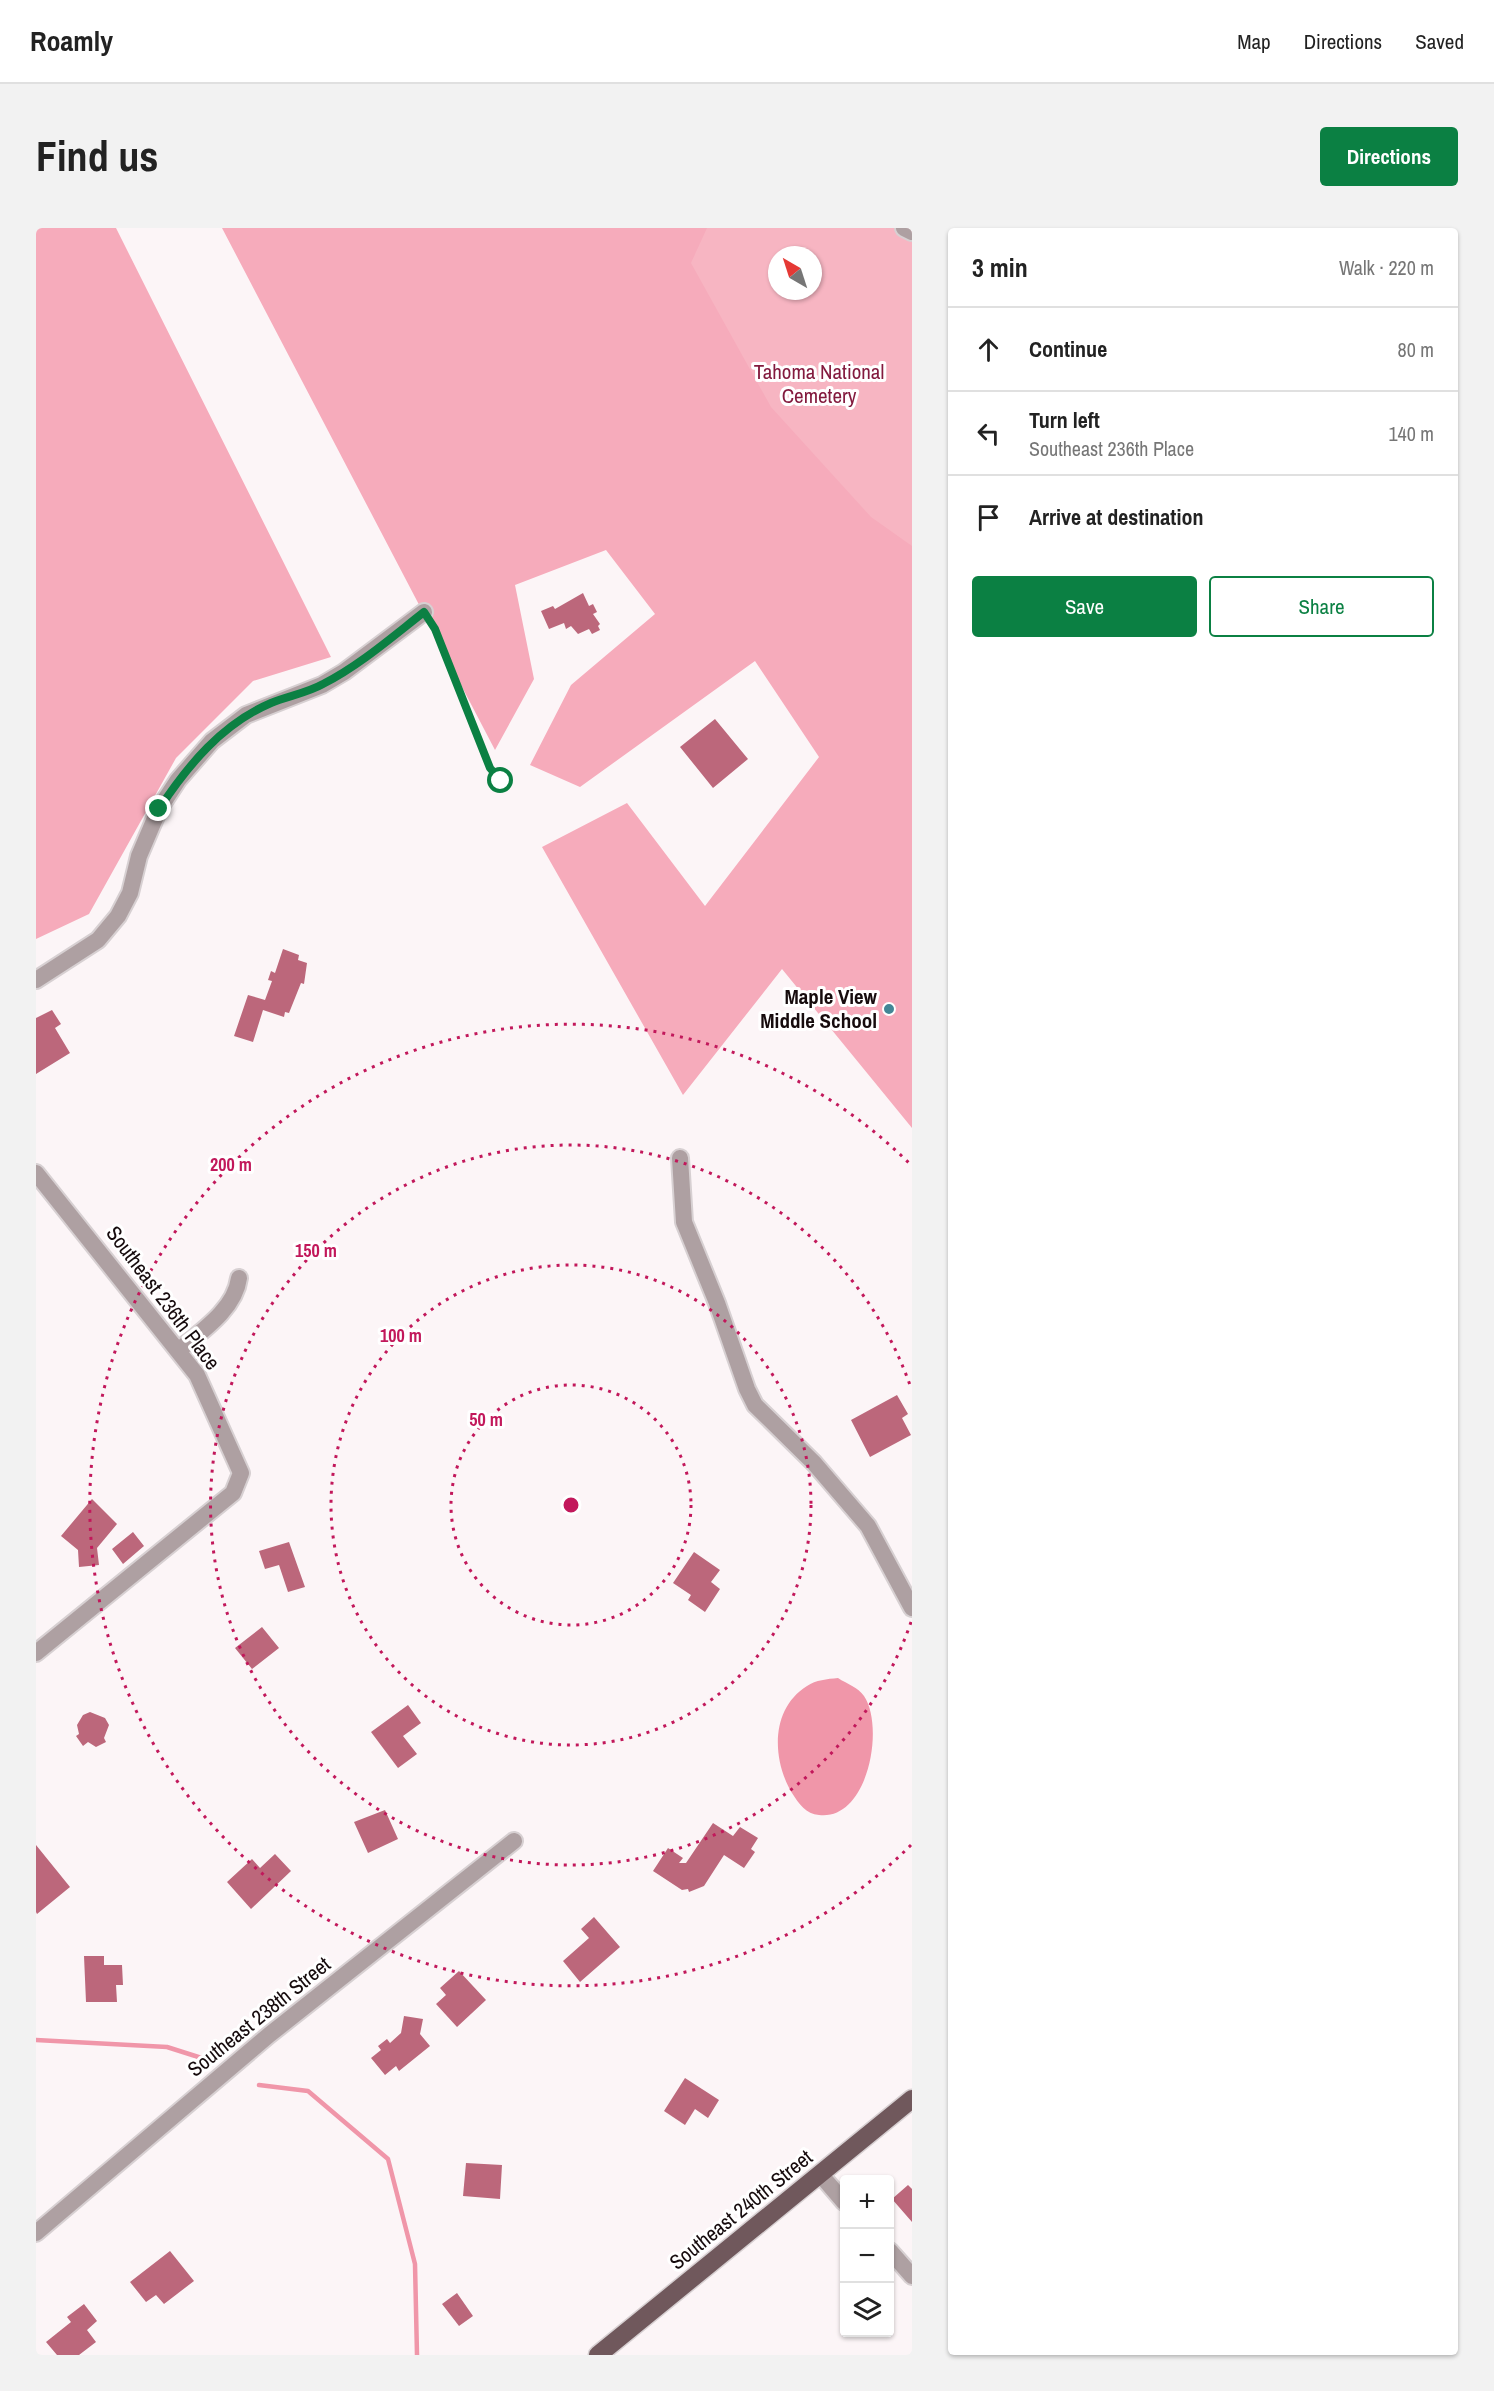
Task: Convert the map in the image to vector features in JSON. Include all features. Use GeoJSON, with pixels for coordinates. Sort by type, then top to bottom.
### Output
{"type":"FeatureCollection","features":[{"type":"Feature","properties":{"kind":"main road","name":"Southeast 240th Street"},"geometry":{"type":"LineString","coordinates":[[598,2355],[912,2100]]}},
{"type":"Feature","properties":{"kind":"street"},"geometry":{"type":"LineString","coordinates":[[904,228],[912,232]]}},
{"type":"Feature","properties":{"kind":"street"},"geometry":{"type":"LineString","coordinates":[[36,980],[98,940],[118,916],[130,893],[139,856],[159,809],[178,780],[212,741],[246,715],[322,685],[344,672],[424,612]]}},
{"type":"Feature","properties":{"kind":"street"},"geometry":{"type":"LineString","coordinates":[[680,1158],[684,1222],[755,1405],[814,1463],[868,1526],[912,1608]]}},
{"type":"Feature","properties":{"kind":"street","name":"Southeast 236th Place"},"geometry":{"type":"LineString","coordinates":[[36,1173],[179,1350],[202,1386],[241,1473],[234,1493],[36,1653]]}},
{"type":"Feature","properties":{"kind":"street"},"geometry":{"type":"LineString","coordinates":[[179,1350],[212,1323],[233,1298],[239,1278]]}},
{"type":"Feature","properties":{"kind":"street","name":"Southeast 238th Street"},"geometry":{"type":"LineString","coordinates":[[36,2233],[269,2035],[514,1841]]}},
{"type":"Feature","properties":{"kind":"street"},"geometry":{"type":"LineString","coordinates":[[820,2174],[840,2197]]}},
{"type":"Feature","properties":{"kind":"street"},"geometry":{"type":"LineString","coordinates":[[894,2256],[912,2276]]}},
{"type":"Feature","properties":{"kind":"path"},"geometry":{"type":"LineString","coordinates":[[424,612],[435,629],[490,768],[501,781]]}},
{"type":"Feature","properties":{"kind":"green space","name":"Tahoma National Cemetery"},"geometry":{"type":"Polygon","coordinates":[[[576,228],[912,228],[912,650],[576,228]]]}},
{"type":"Feature","properties":{"kind":"shaded area"},"geometry":{"type":"Polygon","coordinates":[[[36,228],[116,228],[331,657],[253,681],[176,758],[89,914],[36,939],[36,228]]]}},
{"type":"Feature","properties":{"kind":"shaded area"},"geometry":{"type":"Polygon","coordinates":[[[222,228],[707,228],[691,263],[771,407],[871,517],[912,546],[912,1128],[782,969],[683,1095],[542,847],[627,803],[705,906],[819,757],[755,661],[580,787],[530,765],[571,685],[655,614],[606,550],[515,585],[534,679],[495,750],[222,228]]]}},
{"type":"Feature","properties":{"kind":"shaded area"},"geometry":{"type":"Polygon","coordinates":[[[838,1678],[856,1688],[864,1696],[870,1710],[873,1729],[872,1749],[868,1769],[860,1788],[850,1803],[836,1813],[819,1815],[800,1805],[785,1780],[778,1751],[778,1736],[786,1708],[795,1696],[814,1682],[838,1678]]]}},
{"type":"Feature","properties":{"kind":"building"},"geometry":{"type":"Polygon","coordinates":[[[583,593],[589,606],[593,604],[597,612],[593,614],[600,624],[598,626],[600,630],[592,634],[589,629],[578,634],[571,626],[566,629],[564,623],[549,629],[541,611],[553,606],[555,609],[583,593]]]}},
{"type":"Feature","properties":{"kind":"building"},"geometry":{"type":"Polygon","coordinates":[[[715,719],[748,759],[713,788],[680,747],[715,719]]]}},
{"type":"Feature","properties":{"kind":"building"},"geometry":{"type":"Polygon","coordinates":[[[283,949],[299,955],[298,960],[307,963],[304,984],[301,983],[289,1013],[285,1012],[284,1017],[263,1010],[253,1042],[234,1036],[248,995],[265,1000],[272,981],[268,980],[271,971],[275,973],[283,949]]]}},
{"type":"Feature","properties":{"kind":"building"},"geometry":{"type":"Polygon","coordinates":[[[52,1010],[61,1024],[55,1028],[70,1053],[36,1074],[36,1018],[52,1010]]]}},
{"type":"Feature","properties":{"kind":"building"},"geometry":{"type":"Polygon","coordinates":[[[897,1395],[908,1414],[902,1418],[911,1435],[870,1457],[851,1420],[897,1395]]]}},
{"type":"Feature","properties":{"kind":"building"},"geometry":{"type":"Polygon","coordinates":[[[92,1499],[117,1524],[97,1548],[99,1565],[79,1567],[78,1550],[61,1536],[92,1499]]]}},
{"type":"Feature","properties":{"kind":"building"},"geometry":{"type":"Polygon","coordinates":[[[133,1532],[144,1546],[123,1564],[112,1549],[133,1532]]]}},
{"type":"Feature","properties":{"kind":"building"},"geometry":{"type":"Polygon","coordinates":[[[289,1542],[305,1587],[288,1592],[279,1565],[265,1569],[259,1551],[289,1542]]]}},
{"type":"Feature","properties":{"kind":"building"},"geometry":{"type":"Polygon","coordinates":[[[694,1552],[720,1570],[711,1582],[720,1589],[705,1612],[688,1600],[691,1595],[673,1583],[694,1552]]]}},
{"type":"Feature","properties":{"kind":"building"},"geometry":{"type":"Polygon","coordinates":[[[262,1627],[279,1648],[252,1669],[235,1648],[262,1627]]]}},
{"type":"Feature","properties":{"kind":"building"},"geometry":{"type":"Polygon","coordinates":[[[408,1705],[421,1723],[403,1736],[417,1754],[398,1768],[371,1732],[408,1705]]]}},
{"type":"Feature","properties":{"kind":"building"},"geometry":{"type":"Polygon","coordinates":[[[90,1712],[105,1718],[109,1725],[104,1738],[106,1742],[96,1747],[88,1742],[83,1746],[76,1736],[79,1734],[77,1725],[83,1715],[90,1712]]]}},
{"type":"Feature","properties":{"kind":"building"},"geometry":{"type":"Polygon","coordinates":[[[385,1810],[398,1839],[368,1853],[354,1822],[385,1810]]]}},
{"type":"Feature","properties":{"kind":"building"},"geometry":{"type":"Polygon","coordinates":[[[713,1823],[733,1836],[740,1827],[758,1838],[751,1849],[755,1852],[744,1868],[724,1855],[704,1886],[689,1892],[688,1889],[682,1890],[653,1871],[668,1848],[683,1858],[679,1863],[686,1863],[713,1823]]]}},
{"type":"Feature","properties":{"kind":"building"},"geometry":{"type":"Polygon","coordinates":[[[36,1845],[70,1887],[37,1914],[36,1912],[36,1845]]]}},
{"type":"Feature","properties":{"kind":"building"},"geometry":{"type":"Polygon","coordinates":[[[275,1854],[291,1871],[251,1909],[227,1882],[252,1859],[260,1868],[275,1854]]]}},
{"type":"Feature","properties":{"kind":"building"},"geometry":{"type":"Polygon","coordinates":[[[594,1917],[620,1947],[580,1982],[563,1961],[589,1938],[581,1929],[594,1917]]]}},
{"type":"Feature","properties":{"kind":"building"},"geometry":{"type":"Polygon","coordinates":[[[84,1956],[104,1956],[104,1965],[122,1965],[123,1985],[116,1985],[117,2002],[86,2002],[84,1956]]]}},
{"type":"Feature","properties":{"kind":"building"},"geometry":{"type":"Polygon","coordinates":[[[459,1971],[486,2000],[457,2027],[436,2004],[446,1995],[440,1988],[459,1971]]]}},
{"type":"Feature","properties":{"kind":"building"},"geometry":{"type":"Polygon","coordinates":[[[404,2016],[423,2019],[420,2034],[430,2046],[399,2071],[396,2066],[385,2075],[371,2058],[381,2050],[378,2046],[387,2039],[390,2043],[401,2033],[404,2016]]]}},
{"type":"Feature","properties":{"kind":"building"},"geometry":{"type":"Polygon","coordinates":[[[685,2078],[719,2100],[708,2118],[695,2109],[685,2125],[664,2111],[685,2078]]]}},
{"type":"Feature","properties":{"kind":"building"},"geometry":{"type":"Polygon","coordinates":[[[466,2163],[502,2165],[500,2199],[463,2196],[466,2163]]]}},
{"type":"Feature","properties":{"kind":"building"},"geometry":{"type":"Polygon","coordinates":[[[908,2185],[912,2189],[912,2222],[894,2201],[894,2197],[908,2185]]]}},
{"type":"Feature","properties":{"kind":"building"},"geometry":{"type":"Polygon","coordinates":[[[170,2251],[194,2281],[164,2304],[156,2295],[146,2302],[130,2282],[170,2251]]]}},
{"type":"Feature","properties":{"kind":"building"},"geometry":{"type":"Polygon","coordinates":[[[457,2293],[473,2316],[459,2326],[442,2304],[457,2293]]]}},
{"type":"Feature","properties":{"kind":"building"},"geometry":{"type":"Polygon","coordinates":[[[84,2304],[97,2321],[87,2330],[96,2342],[79,2355],[57,2355],[46,2342],[71,2322],[67,2317],[84,2304]]]}},
{"type":"Feature","properties":{"kind":"waterway"},"geometry":{"type":"LineString","coordinates":[[36,2040],[167,2047],[211,2061]]}},
{"type":"Feature","properties":{"kind":"waterway"},"geometry":{"type":"LineString","coordinates":[[259,2085],[308,2091],[388,2159],[415,2264],[417,2355]]}},
{"type":"Feature","properties":{"kind":"place","name":"Maple View Middle School"},"geometry":{"type":"Point","coordinates":[889,1009]}},
{"type":"Feature","properties":{"kind":"route"},"geometry":{"type":"LineString","coordinates":[[159,809],[178,780],[212,741],[246,715],[272,702],[322,685],[370,654],[424,612],[435,629],[490,768],[501,781]]}}]}
